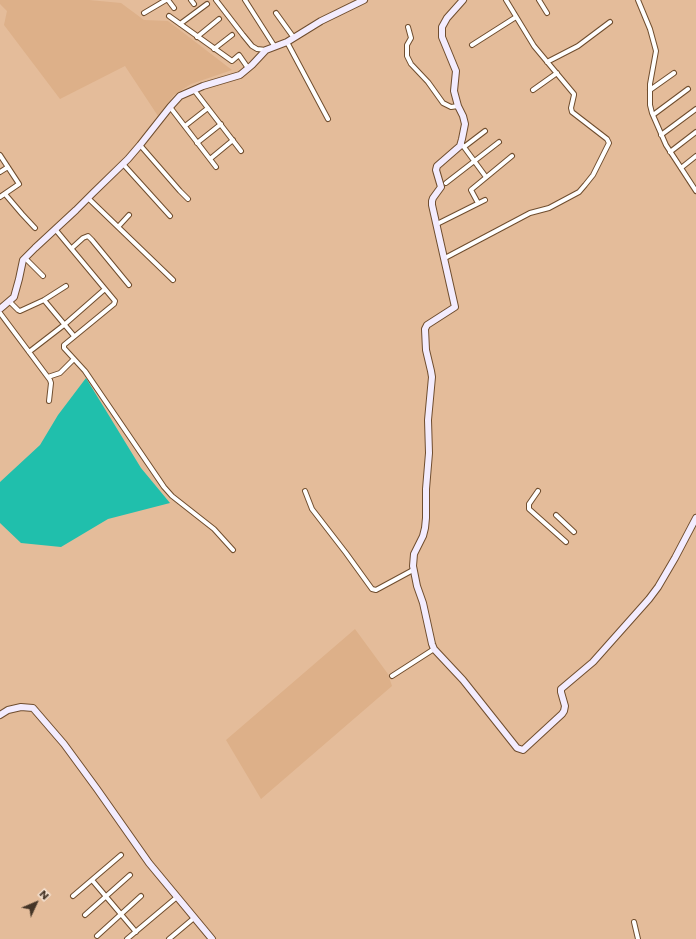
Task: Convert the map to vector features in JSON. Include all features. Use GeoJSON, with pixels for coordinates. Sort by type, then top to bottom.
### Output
{"type":"FeatureCollection","features":[{"type":"Feature","properties":{"kind":"street"},"geometry":{"type":"LineString","coordinates":[[144,13],[167,0],[174,8]]}},
{"type":"Feature","properties":{"kind":"street"},"geometry":{"type":"LineString","coordinates":[[191,0],[194,4]]}},
{"type":"Feature","properties":{"kind":"street"},"geometry":{"type":"LineString","coordinates":[[216,0],[252,46],[256,49],[266,50],[275,48],[287,42],[321,21],[364,0]]}},
{"type":"Feature","properties":{"kind":"street"},"geometry":{"type":"LineString","coordinates":[[245,0],[275,48]]}},
{"type":"Feature","properties":{"kind":"street"},"geometry":{"type":"LineString","coordinates":[[463,0],[447,18],[442,27],[442,37],[456,71],[454,91],[465,124],[463,145],[486,177]]}},
{"type":"Feature","properties":{"kind":"street"},"geometry":{"type":"LineString","coordinates":[[445,258],[530,214],[546,209],[579,192],[593,175],[609,144],[609,141],[572,112],[571,108],[574,94],[534,46],[506,0]]}},
{"type":"Feature","properties":{"kind":"street"},"geometry":{"type":"LineString","coordinates":[[539,0],[547,13]]}},
{"type":"Feature","properties":{"kind":"street"},"geometry":{"type":"LineString","coordinates":[[638,0],[650,29],[656,50],[650,90],[652,115],[670,152],[694,184],[696,191]]}},
{"type":"Feature","properties":{"kind":"street"},"geometry":{"type":"LineString","coordinates":[[180,24],[207,4]]}},
{"type":"Feature","properties":{"kind":"street"},"geometry":{"type":"LineString","coordinates":[[276,13],[294,38]]}},
{"type":"Feature","properties":{"kind":"street"},"geometry":{"type":"LineString","coordinates":[[169,16],[232,61],[239,55],[248,68]]}},
{"type":"Feature","properties":{"kind":"street"},"geometry":{"type":"LineString","coordinates":[[472,45],[516,17]]}},
{"type":"Feature","properties":{"kind":"street"},"geometry":{"type":"LineString","coordinates":[[198,37],[219,19]]}},
{"type":"Feature","properties":{"kind":"street"},"geometry":{"type":"LineString","coordinates":[[547,62],[578,46],[610,22]]}},
{"type":"Feature","properties":{"kind":"street"},"geometry":{"type":"LineString","coordinates":[[408,27],[412,38],[407,45],[407,56],[410,64],[428,82],[443,103],[451,107],[458,106]]}},
{"type":"Feature","properties":{"kind":"street"},"geometry":{"type":"LineString","coordinates":[[214,49],[232,35]]}},
{"type":"Feature","properties":{"kind":"street"},"geometry":{"type":"LineString","coordinates":[[287,42],[328,119]]}},
{"type":"Feature","properties":{"kind":"street"},"geometry":{"type":"LineString","coordinates":[[0,309],[14,297],[23,260],[123,164],[180,96],[203,86],[240,75],[266,50]]}},
{"type":"Feature","properties":{"kind":"street"},"geometry":{"type":"LineString","coordinates":[[533,90],[557,73]]}},
{"type":"Feature","properties":{"kind":"street"},"geometry":{"type":"LineString","coordinates":[[650,90],[674,73]]}},
{"type":"Feature","properties":{"kind":"street"},"geometry":{"type":"LineString","coordinates":[[652,115],[688,89]]}},
{"type":"Feature","properties":{"kind":"street"},"geometry":{"type":"LineString","coordinates":[[194,90],[241,151]]}},
{"type":"Feature","properties":{"kind":"street"},"geometry":{"type":"LineString","coordinates":[[170,107],[216,167]]}},
{"type":"Feature","properties":{"kind":"street"},"geometry":{"type":"LineString","coordinates":[[185,126],[208,108]]}},
{"type":"Feature","properties":{"kind":"street"},"geometry":{"type":"LineString","coordinates":[[661,135],[696,109]]}},
{"type":"Feature","properties":{"kind":"street"},"geometry":{"type":"LineString","coordinates":[[197,143],[221,124]]}},
{"type":"Feature","properties":{"kind":"street"},"geometry":{"type":"LineString","coordinates":[[485,131],[457,149],[437,166],[436,170],[441,187],[432,201],[455,307],[428,325],[425,329],[426,350],[432,371],[428,420],[429,453],[426,488],[426,518],[423,536],[413,557],[413,570],[417,586],[424,603],[434,649],[462,680],[517,748],[522,750],[564,711],[565,706],[561,689],[593,662],[649,599],[675,558],[696,518]]}},
{"type":"Feature","properties":{"kind":"street"},"geometry":{"type":"LineString","coordinates":[[670,152],[696,132]]}},
{"type":"Feature","properties":{"kind":"street"},"geometry":{"type":"LineString","coordinates":[[210,159],[233,140]]}},
{"type":"Feature","properties":{"kind":"street"},"geometry":{"type":"LineString","coordinates":[[446,183],[499,142]]}},
{"type":"Feature","properties":{"kind":"street"},"geometry":{"type":"LineString","coordinates":[[140,145],[188,199]]}},
{"type":"Feature","properties":{"kind":"street"},"geometry":{"type":"LineString","coordinates":[[0,155],[19,184],[0,197]]}},
{"type":"Feature","properties":{"kind":"street"},"geometry":{"type":"LineString","coordinates":[[478,203],[471,190],[512,156]]}},
{"type":"Feature","properties":{"kind":"street"},"geometry":{"type":"LineString","coordinates":[[681,168],[696,156]]}},
{"type":"Feature","properties":{"kind":"street"},"geometry":{"type":"LineString","coordinates":[[123,164],[170,216]]}},
{"type":"Feature","properties":{"kind":"street"},"geometry":{"type":"LineString","coordinates":[[0,172],[8,167]]}},
{"type":"Feature","properties":{"kind":"street"},"geometry":{"type":"LineString","coordinates":[[5,194],[35,228]]}},
{"type":"Feature","properties":{"kind":"street"},"geometry":{"type":"LineString","coordinates":[[88,198],[173,280]]}},
{"type":"Feature","properties":{"kind":"street"},"geometry":{"type":"LineString","coordinates":[[436,224],[485,200]]}},
{"type":"Feature","properties":{"kind":"street"},"geometry":{"type":"LineString","coordinates":[[118,226],[129,215]]}},
{"type":"Feature","properties":{"kind":"street"},"geometry":{"type":"LineString","coordinates":[[55,229],[114,300],[114,304],[74,336],[64,345],[64,347],[87,375],[164,487],[172,496],[214,529],[233,550]]}},
{"type":"Feature","properties":{"kind":"street"},"geometry":{"type":"LineString","coordinates":[[72,248],[83,238],[88,236],[129,285]]}},
{"type":"Feature","properties":{"kind":"street"},"geometry":{"type":"LineString","coordinates":[[25,258],[43,276]]}},
{"type":"Feature","properties":{"kind":"street"},"geometry":{"type":"LineString","coordinates":[[9,301],[19,311],[44,300],[66,286]]}},
{"type":"Feature","properties":{"kind":"street"},"geometry":{"type":"LineString","coordinates":[[29,352],[105,290]]}},
{"type":"Feature","properties":{"kind":"street"},"geometry":{"type":"LineString","coordinates":[[44,300],[74,336]]}},
{"type":"Feature","properties":{"kind":"street"},"geometry":{"type":"LineString","coordinates":[[0,313],[51,382],[49,401]]}},
{"type":"Feature","properties":{"kind":"street"},"geometry":{"type":"LineString","coordinates":[[48,377],[60,373],[74,359]]}},
{"type":"Feature","properties":{"kind":"street"},"geometry":{"type":"LineString","coordinates":[[305,491],[312,509],[372,589],[376,590],[413,570]]}},
{"type":"Feature","properties":{"kind":"street"},"geometry":{"type":"LineString","coordinates":[[538,491],[528,504],[529,509],[566,542]]}},
{"type":"Feature","properties":{"kind":"street"},"geometry":{"type":"LineString","coordinates":[[556,515],[574,532]]}},
{"type":"Feature","properties":{"kind":"street"},"geometry":{"type":"LineString","coordinates":[[392,676],[434,649]]}},
{"type":"Feature","properties":{"kind":"street"},"geometry":{"type":"LineString","coordinates":[[0,715],[8,710],[21,707],[33,708],[64,744],[176,897],[212,939]]}},
{"type":"Feature","properties":{"kind":"street"},"geometry":{"type":"LineString","coordinates":[[73,896],[121,855]]}},
{"type":"Feature","properties":{"kind":"street"},"geometry":{"type":"LineString","coordinates":[[85,915],[130,875]]}},
{"type":"Feature","properties":{"kind":"street"},"geometry":{"type":"LineString","coordinates":[[92,880],[136,932]]}},
{"type":"Feature","properties":{"kind":"street"},"geometry":{"type":"LineString","coordinates":[[97,936],[141,896]]}},
{"type":"Feature","properties":{"kind":"street"},"geometry":{"type":"LineString","coordinates":[[127,939],[176,897]]}},
{"type":"Feature","properties":{"kind":"street"},"geometry":{"type":"LineString","coordinates":[[169,939],[194,918]]}},
{"type":"Feature","properties":{"kind":"street"},"geometry":{"type":"LineString","coordinates":[[634,922],[638,939]]}},
{"type":"Feature","properties":{"kind":"shaded area"},"geometry":{"type":"Polygon","coordinates":[[[0,0],[89,0],[121,3],[144,20],[168,21],[232,70],[191,84],[174,95],[158,116],[125,66],[60,99],[4,25],[7,11],[0,4],[0,0]]]}},
{"type":"Feature","properties":{"kind":"shaded area"},"geometry":{"type":"Polygon","coordinates":[[[355,629],[388,674],[392,686],[261,799],[226,740],[355,629]]]}},
{"type":"Feature","properties":{"kind":"water"},"geometry":{"type":"Polygon","coordinates":[[[86,378],[141,468],[170,503],[108,519],[61,547],[21,543],[0,523],[0,482],[40,445],[58,415],[86,378]]]}}]}
